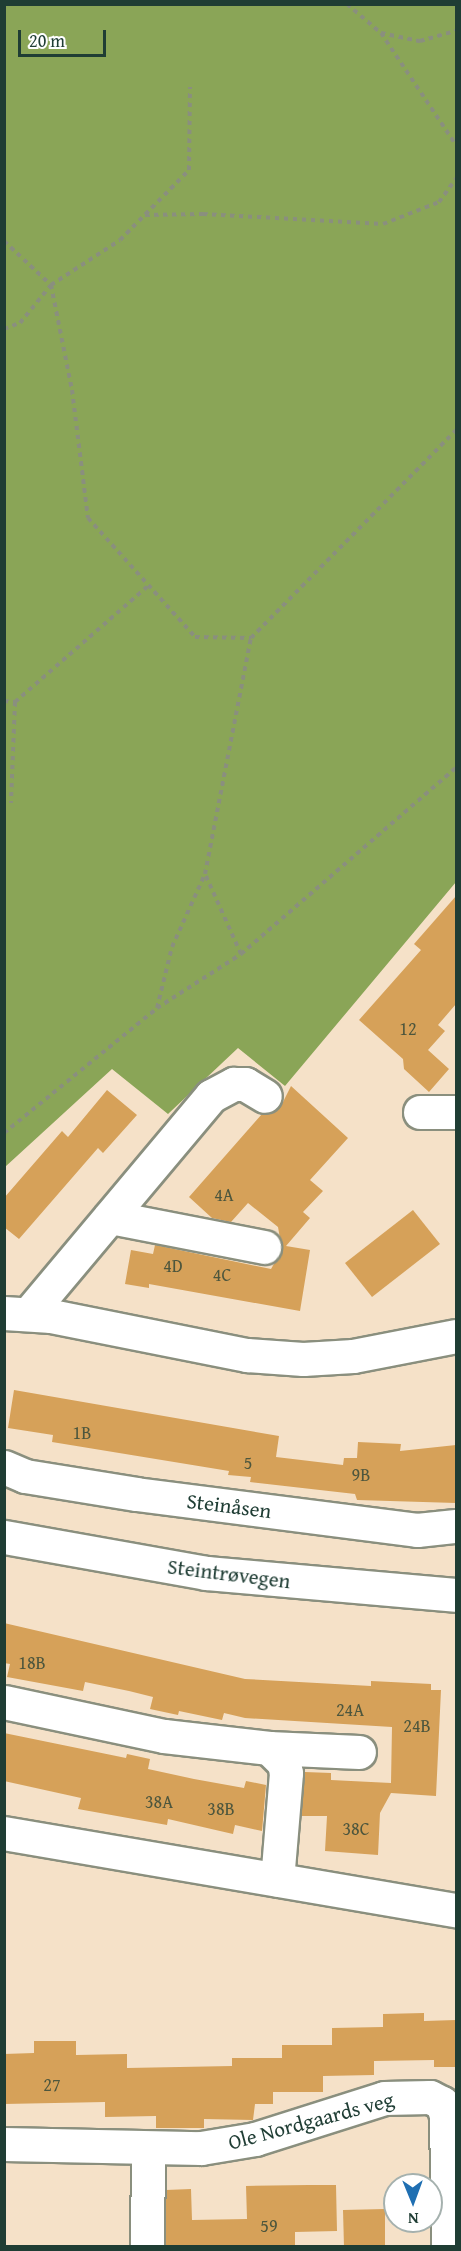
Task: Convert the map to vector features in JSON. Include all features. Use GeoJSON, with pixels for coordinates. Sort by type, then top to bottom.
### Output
{"type":"FeatureCollection","features":[{"type":"Feature","properties":{"kind":"street"},"geometry":{"type":"LineString","coordinates":[[17,1313],[110,1217],[212,1096],[234,1084],[245,1084],[265,1096]]}},
{"type":"Feature","properties":{"kind":"street"},"geometry":{"type":"LineString","coordinates":[[420,1112],[456,1112]]}},
{"type":"Feature","properties":{"kind":"street"},"geometry":{"type":"LineString","coordinates":[[110,1217],[264,1247]]}},
{"type":"Feature","properties":{"kind":"street"},"geometry":{"type":"LineString","coordinates":[[17,1313],[237,1353],[303,1359],[353,1356],[456,1336]]}},
{"type":"Feature","properties":{"kind":"street","name":"Steinåsen"},"geometry":{"type":"LineString","coordinates":[[4,1467],[25,1476],[171,1498],[417,1530],[456,1526]]}},
{"type":"Feature","properties":{"kind":"street","name":"Steintrøvegen"},"geometry":{"type":"LineString","coordinates":[[4,1537],[206,1573],[456,1595]]}},
{"type":"Feature","properties":{"kind":"street"},"geometry":{"type":"LineString","coordinates":[[4,1702],[164,1736],[269,1748],[359,1752]]}},
{"type":"Feature","properties":{"kind":"street"},"geometry":{"type":"LineString","coordinates":[[269,1748],[284,1763],[286,1773],[277,1880]]}},
{"type":"Feature","properties":{"kind":"street"},"geometry":{"type":"LineString","coordinates":[[4,1833],[456,1910]]}},
{"type":"Feature","properties":{"kind":"street","name":"Ole Nordgaards veg"},"geometry":{"type":"LineString","coordinates":[[4,2144],[148,2150],[230,2145],[384,2098],[410,2095],[442,2103],[451,2132],[448,2247]]}},
{"type":"Feature","properties":{"kind":"street"},"geometry":{"type":"LineString","coordinates":[[147,2247],[148,2150]]}},
{"type":"Feature","properties":{"kind":"path"},"geometry":{"type":"LineString","coordinates":[[347,4],[381,33],[456,145]]}},
{"type":"Feature","properties":{"kind":"path"},"geometry":{"type":"LineString","coordinates":[[381,33],[420,41],[456,31]]}},
{"type":"Feature","properties":{"kind":"path"},"geometry":{"type":"LineString","coordinates":[[4,329],[20,322],[51,285],[120,240],[189,170],[190,87]]}},
{"type":"Feature","properties":{"kind":"path"},"geometry":{"type":"LineString","coordinates":[[145,215],[203,214],[383,224],[439,202],[456,179]]}},
{"type":"Feature","properties":{"kind":"path"},"geometry":{"type":"LineString","coordinates":[[4,242],[51,285],[72,390],[88,518],[195,637],[251,638]]}},
{"type":"Feature","properties":{"kind":"path"},"geometry":{"type":"LineString","coordinates":[[157,1008],[172,947],[205,874],[251,638],[456,430]]}},
{"type":"Feature","properties":{"kind":"path"},"geometry":{"type":"LineString","coordinates":[[4,701],[15,702],[149,585]]}},
{"type":"Feature","properties":{"kind":"path"},"geometry":{"type":"LineString","coordinates":[[11,803],[15,702]]}},
{"type":"Feature","properties":{"kind":"path"},"geometry":{"type":"LineString","coordinates":[[4,1133],[157,1008],[241,954],[456,768]]}},
{"type":"Feature","properties":{"kind":"path"},"geometry":{"type":"LineString","coordinates":[[205,874],[241,954]]}},
{"type":"Feature","properties":{"kind":"green space"},"geometry":{"type":"Polygon","coordinates":[[[5,5],[456,5],[456,882],[285,1086],[238,1048],[168,1114],[112,1069],[5,1167],[5,5]]]}},
{"type":"Feature","properties":{"kind":"building"},"geometry":{"type":"Polygon","coordinates":[[[456,896],[456,1004],[438,1025],[445,1031],[428,1050],[449,1069],[429,1092],[404,1069],[403,1059],[359,1020],[421,950],[414,944],[456,896]]]}},
{"type":"Feature","properties":{"kind":"building"},"geometry":{"type":"Polygon","coordinates":[[[291,1086],[348,1138],[310,1180],[323,1191],[303,1212],[310,1218],[286,1246],[310,1250],[300,1311],[149,1284],[149,1288],[125,1284],[131,1250],[153,1254],[155,1245],[271,1269],[282,1250],[278,1227],[248,1203],[231,1222],[212,1218],[189,1197],[262,1114],[274,1113],[281,1106],[291,1086]]]}},
{"type":"Feature","properties":{"kind":"building"},"geometry":{"type":"Polygon","coordinates":[[[107,1090],[137,1115],[103,1153],[98,1148],[19,1239],[4,1227],[4,1198],[62,1131],[68,1137],[107,1090]]]}},
{"type":"Feature","properties":{"kind":"building"},"geometry":{"type":"Polygon","coordinates":[[[413,1210],[440,1244],[372,1297],[345,1263],[413,1210]]]}},
{"type":"Feature","properties":{"kind":"building"},"geometry":{"type":"Polygon","coordinates":[[[14,1390],[279,1436],[276,1457],[343,1465],[344,1458],[357,1458],[358,1442],[401,1444],[400,1451],[456,1445],[456,1503],[357,1500],[355,1494],[250,1482],[251,1477],[228,1475],[229,1471],[52,1442],[53,1435],[8,1428],[14,1390]]]}},
{"type":"Feature","properties":{"kind":"building"},"geometry":{"type":"Polygon","coordinates":[[[4,1623],[245,1679],[371,1686],[371,1681],[431,1684],[431,1690],[441,1690],[436,1796],[391,1793],[380,1813],[378,1855],[325,1851],[327,1816],[301,1816],[305,1772],[331,1773],[331,1780],[391,1783],[392,1727],[245,1718],[224,1713],[222,1720],[179,1711],[178,1715],[150,1709],[153,1697],[129,1691],[85,1682],[83,1691],[7,1677],[10,1664],[4,1663],[4,1623]]]}},
{"type":"Feature","properties":{"kind":"building"},"geometry":{"type":"Polygon","coordinates":[[[4,1733],[126,1758],[127,1754],[150,1759],[148,1769],[194,1779],[244,1788],[246,1781],[266,1785],[262,1831],[235,1825],[233,1834],[168,1819],[167,1825],[78,1809],[81,1798],[4,1781],[4,1733]]]}},
{"type":"Feature","properties":{"kind":"building"},"geometry":{"type":"Polygon","coordinates":[[[424,2013],[424,2021],[456,2020],[456,2067],[434,2067],[434,2060],[374,2061],[374,2075],[323,2076],[323,2092],[273,2092],[273,2104],[255,2104],[253,2120],[204,2119],[204,2128],[156,2128],[156,2116],[105,2117],[105,2102],[4,2104],[4,2054],[34,2053],[34,2041],[76,2041],[76,2055],[127,2054],[127,2068],[232,2066],[232,2058],[282,2058],[282,2045],[332,2045],[332,2028],[383,2027],[383,2014],[424,2013]]]}},
{"type":"Feature","properties":{"kind":"building"},"geometry":{"type":"Polygon","coordinates":[[[336,2185],[337,2231],[295,2232],[295,2247],[166,2247],[166,2190],[191,2189],[192,2220],[247,2219],[246,2186],[336,2185]]]}},
{"type":"Feature","properties":{"kind":"building"},"geometry":{"type":"Polygon","coordinates":[[[383,2209],[385,2247],[344,2247],[343,2210],[383,2209]]]}}]}
